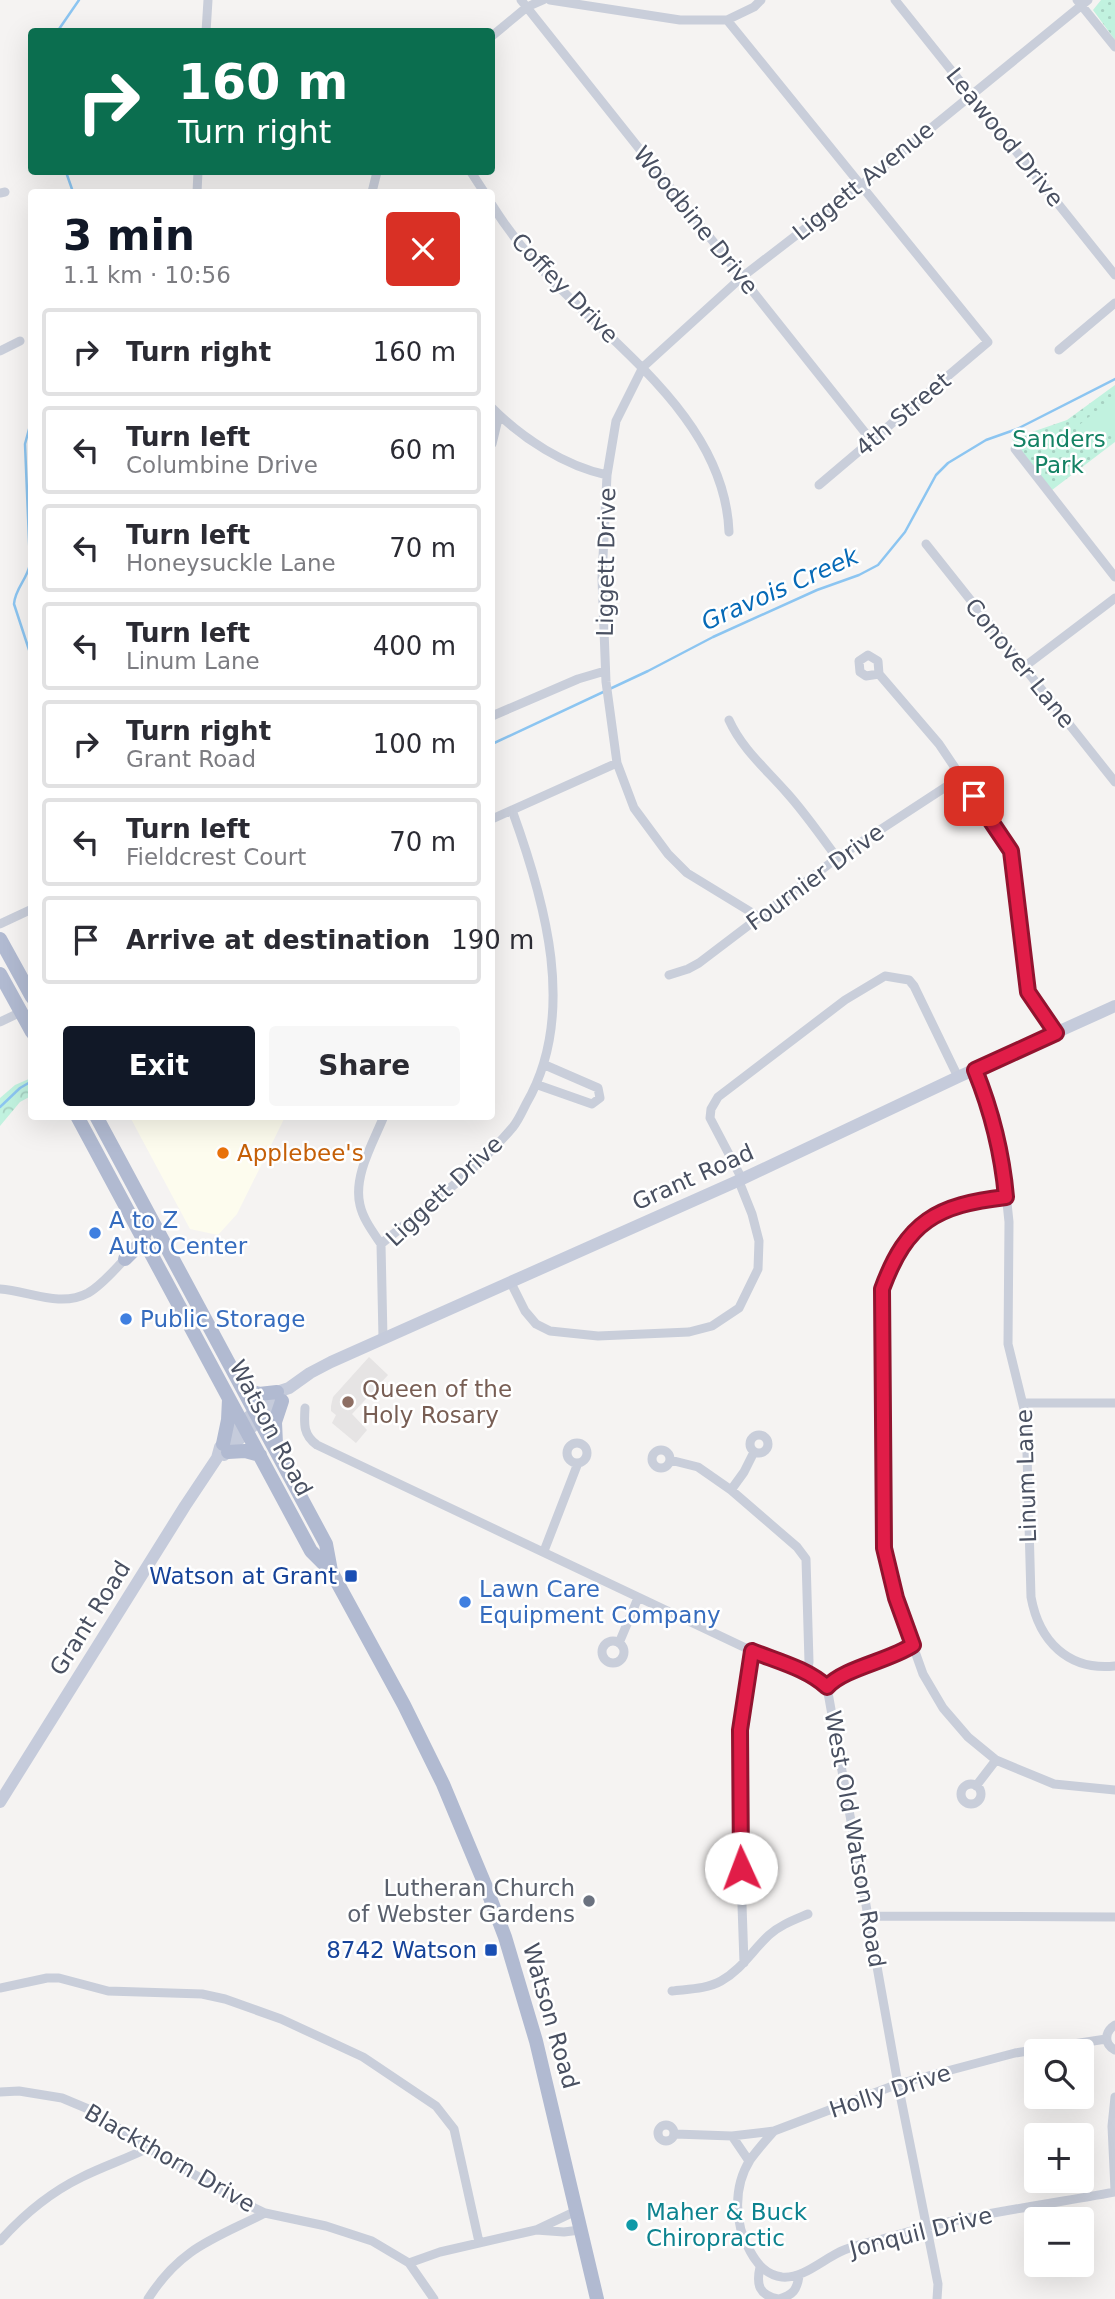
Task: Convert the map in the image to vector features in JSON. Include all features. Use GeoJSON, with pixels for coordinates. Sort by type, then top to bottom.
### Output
{"type":"FeatureCollection","features":[{"type":"Feature","properties":{"kind":"main road"},"geometry":{"type":"LineString","coordinates":[[0,939],[28,990]]}},
{"type":"Feature","properties":{"kind":"main road"},"geometry":{"type":"LineString","coordinates":[[0,974],[28,1025]]}},
{"type":"Feature","properties":{"kind":"main road","name":"Watson Road"},"geometry":{"type":"LineString","coordinates":[[79,1120],[258,1415],[326,1544],[331,1571]]}},
{"type":"Feature","properties":{"kind":"main road","name":"Watson Road"},"geometry":{"type":"LineString","coordinates":[[98,1120],[145,1227],[152,1256],[311,1551],[331,1571],[431,1758],[486,1887],[529,2015],[597,2299]]}},
{"type":"Feature","properties":{"kind":"main road"},"geometry":{"type":"LineString","coordinates":[[125,1259],[145,1227]]}},
{"type":"Feature","properties":{"kind":"main road"},"geometry":{"type":"LineString","coordinates":[[125,1259],[152,1256]]}},
{"type":"Feature","properties":{"kind":"main road"},"geometry":{"type":"LineString","coordinates":[[243,1389],[258,1394],[283,1394],[275,1422],[277,1452]]}},
{"type":"Feature","properties":{"kind":"main road"},"geometry":{"type":"LineString","coordinates":[[229,1398],[223,1451],[244,1451],[260,1455]]}},
{"type":"Feature","properties":{"kind":"street"},"geometry":{"type":"LineString","coordinates":[[206,28],[208,0]]}},
{"type":"Feature","properties":{"kind":"street"},"geometry":{"type":"LineString","coordinates":[[495,33],[524,4],[543,0]]}},
{"type":"Feature","properties":{"kind":"street"},"geometry":{"type":"LineString","coordinates":[[538,21],[541,7],[551,0],[680,20],[727,20],[754,7],[761,0]]}},
{"type":"Feature","properties":{"kind":"street","name":"Leawood Drive"},"geometry":{"type":"LineString","coordinates":[[895,0],[1115,275]]}},
{"type":"Feature","properties":{"kind":"street"},"geometry":{"type":"LineString","coordinates":[[1082,2],[1115,47]]}},
{"type":"Feature","properties":{"kind":"street","name":"Liggett Avenue"},"geometry":{"type":"LineString","coordinates":[[643,367],[742,277],[860,186],[1082,2]]}},
{"type":"Feature","properties":{"kind":"street","name":"Woodbine Drive"},"geometry":{"type":"LineString","coordinates":[[524,4],[871,440]]}},
{"type":"Feature","properties":{"kind":"street"},"geometry":{"type":"LineString","coordinates":[[727,20],[860,186]]}},
{"type":"Feature","properties":{"kind":"street","name":"4th Street"},"geometry":{"type":"LineString","coordinates":[[819,485],[988,342],[860,186]]}},
{"type":"Feature","properties":{"kind":"street","name":"Coffey Drive"},"geometry":{"type":"LineString","coordinates":[[495,210],[547,276],[643,367],[704,447],[723,490],[729,532]]}},
{"type":"Feature","properties":{"kind":"street"},"geometry":{"type":"LineString","coordinates":[[1059,350],[1115,303]]}},
{"type":"Feature","properties":{"kind":"street"},"geometry":{"type":"LineString","coordinates":[[0,351],[20,341]]}},
{"type":"Feature","properties":{"kind":"street","name":"Liggett Drive"},"geometry":{"type":"LineString","coordinates":[[643,367],[616,421],[607,475],[602,578],[605,671],[617,763],[634,808],[668,855],[687,873],[759,917]]}},
{"type":"Feature","properties":{"kind":"street"},"geometry":{"type":"LineString","coordinates":[[495,412],[559,459],[586,471],[607,475]]}},
{"type":"Feature","properties":{"kind":"street"},"geometry":{"type":"LineString","coordinates":[[1015,449],[1115,577]]}},
{"type":"Feature","properties":{"kind":"street","name":"Conover Lane"},"geometry":{"type":"LineString","coordinates":[[926,544],[1115,782]]}},
{"type":"Feature","properties":{"kind":"street"},"geometry":{"type":"LineString","coordinates":[[1024,667],[1115,598]]}},
{"type":"Feature","properties":{"kind":"street"},"geometry":{"type":"LineString","coordinates":[[495,715],[578,679],[605,671]]}},
{"type":"Feature","properties":{"kind":"street"},"geometry":{"type":"LineString","coordinates":[[879,674],[939,744],[1011,851],[1028,992],[1056,1033]]}},
{"type":"Feature","properties":{"kind":"street"},"geometry":{"type":"LineString","coordinates":[[729,720],[745,748],[789,794],[837,858]]}},
{"type":"Feature","properties":{"kind":"street"},"geometry":{"type":"LineString","coordinates":[[495,818],[617,763]]}},
{"type":"Feature","properties":{"kind":"street","name":"Fournier Drive"},"geometry":{"type":"LineString","coordinates":[[669,975],[699,963],[837,858],[961,777]]}},
{"type":"Feature","properties":{"kind":"street","name":"Liggett Drive"},"geometry":{"type":"LineString","coordinates":[[383,1338],[381,1244],[456,1183],[514,1126],[538,1085],[545,1065],[554,1005],[554,979],[532,866],[512,810]]}},
{"type":"Feature","properties":{"kind":"street"},"geometry":{"type":"LineString","coordinates":[[0,923],[28,911]]}},
{"type":"Feature","properties":{"kind":"street"},"geometry":{"type":"LineString","coordinates":[[511,1283],[525,1311],[536,1324],[550,1331],[598,1336],[689,1332],[712,1326],[739,1308],[758,1269],[760,1241],[740,1179],[710,1118],[711,1109],[718,1097],[845,1000],[885,976],[909,980],[914,986],[958,1077]]}},
{"type":"Feature","properties":{"kind":"street","name":"Grant Road"},"geometry":{"type":"LineString","coordinates":[[0,1802],[184,1506],[223,1451],[258,1415],[310,1373],[1115,1006]]}},
{"type":"Feature","properties":{"kind":"street"},"geometry":{"type":"LineString","coordinates":[[0,1023],[21,1012]]}},
{"type":"Feature","properties":{"kind":"street"},"geometry":{"type":"LineString","coordinates":[[538,1085],[583,1103],[592,1104],[600,1098],[598,1088],[545,1065]]}},
{"type":"Feature","properties":{"kind":"street","name":"Linum Lane"},"geometry":{"type":"LineString","coordinates":[[975,1070],[992,1112],[1000,1144],[1009,1222],[1008,1344],[1024,1403],[1031,1597],[1034,1614],[1059,1654],[1101,1668],[1115,1666]]}},
{"type":"Feature","properties":{"kind":"street"},"geometry":{"type":"LineString","coordinates":[[381,1244],[365,1219],[358,1189],[361,1174],[382,1120]]}},
{"type":"Feature","properties":{"kind":"street"},"geometry":{"type":"LineString","coordinates":[[1006,1197],[953,1206],[934,1215],[917,1228],[902,1245],[882,1289],[884,1548],[896,1598],[923,1674],[943,1708],[968,1737],[996,1760],[1054,1784],[1115,1790]]}},
{"type":"Feature","properties":{"kind":"street"},"geometry":{"type":"LineString","coordinates":[[0,1289],[59,1300],[75,1298],[99,1285],[125,1259]]}},
{"type":"Feature","properties":{"kind":"street"},"geometry":{"type":"LineString","coordinates":[[1024,1403],[1115,1403]]}},
{"type":"Feature","properties":{"kind":"street","name":"West Old Watson Road"},"geometry":{"type":"LineString","coordinates":[[305,1408],[304,1429],[309,1439],[317,1445],[638,1598],[807,1674],[827,1687],[898,2084],[938,2284],[937,2299]]}},
{"type":"Feature","properties":{"kind":"street"},"geometry":{"type":"LineString","coordinates":[[731,1490],[754,1452]]}},
{"type":"Feature","properties":{"kind":"street"},"geometry":{"type":"LineString","coordinates":[[670,1460],[698,1467],[731,1490],[797,1547],[806,1559],[809,1662],[807,1674]]}},
{"type":"Feature","properties":{"kind":"street"},"geometry":{"type":"LineString","coordinates":[[544,1551],[578,1463]]}},
{"type":"Feature","properties":{"kind":"street"},"geometry":{"type":"LineString","coordinates":[[619,1643],[638,1598]]}},
{"type":"Feature","properties":{"kind":"street"},"geometry":{"type":"LineString","coordinates":[[827,1687],[841,1677],[902,1653],[913,1645]]}},
{"type":"Feature","properties":{"kind":"street"},"geometry":{"type":"LineString","coordinates":[[744,1963],[738,1787],[740,1730],[752,1651]]}},
{"type":"Feature","properties":{"kind":"street"},"geometry":{"type":"LineString","coordinates":[[976,1786],[996,1760]]}},
{"type":"Feature","properties":{"kind":"street"},"geometry":{"type":"LineString","coordinates":[[672,1992],[720,1982],[744,1963],[769,1935],[781,1926],[808,1914]]}},
{"type":"Feature","properties":{"kind":"street"},"geometry":{"type":"LineString","coordinates":[[868,1916],[1115,1917]]}},
{"type":"Feature","properties":{"kind":"street"},"geometry":{"type":"LineString","coordinates":[[0,1988],[59,1978],[108,1991],[202,1994],[225,1999],[281,2019],[363,2057],[436,2106],[454,2129],[479,2242]]}},
{"type":"Feature","properties":{"kind":"street"},"geometry":{"type":"LineString","coordinates":[[1115,2025],[1109,2030],[1106,2039],[1115,2050]]}},
{"type":"Feature","properties":{"kind":"street","name":"Holly Drive"},"geometry":{"type":"LineString","coordinates":[[675,2134],[732,2136],[774,2131],[898,2084],[1015,2053],[1106,2039]]}},
{"type":"Feature","properties":{"kind":"street","name":"Blackthorn Drive"},"geometry":{"type":"LineString","coordinates":[[0,2092],[19,2091],[62,2098],[93,2110],[148,2147],[244,2203],[265,2213],[326,2226],[372,2241],[409,2263]]}},
{"type":"Feature","properties":{"kind":"street"},"geometry":{"type":"LineString","coordinates":[[1115,2097],[1112,2126],[1115,2191]]}},
{"type":"Feature","properties":{"kind":"street"},"geometry":{"type":"LineString","coordinates":[[774,2131],[749,2161],[739,2190],[739,2225],[748,2248],[760,2267],[780,2277],[799,2276]]}},
{"type":"Feature","properties":{"kind":"street"},"geometry":{"type":"LineString","coordinates":[[732,2136],[749,2161]]}},
{"type":"Feature","properties":{"kind":"street"},"geometry":{"type":"LineString","coordinates":[[0,2241],[21,2218],[50,2194],[148,2147]]}},
{"type":"Feature","properties":{"kind":"street","name":"Jonquil Drive"},"geometry":{"type":"LineString","coordinates":[[778,2299],[790,2296],[797,2288],[799,2276],[846,2249],[926,2226],[1115,2191]]}},
{"type":"Feature","properties":{"kind":"street"},"geometry":{"type":"LineString","coordinates":[[434,2299],[409,2263],[479,2242],[536,2230],[576,2211]]}},
{"type":"Feature","properties":{"kind":"street"},"geometry":{"type":"LineString","coordinates":[[148,2299],[174,2266],[202,2242],[265,2213]]}},
{"type":"Feature","properties":{"kind":"street"},"geometry":{"type":"LineString","coordinates":[[536,2230],[580,2230]]}},
{"type":"Feature","properties":{"kind":"street"},"geometry":{"type":"LineString","coordinates":[[760,2267],[757,2278],[759,2289],[767,2297],[778,2299]]}},
{"type":"Feature","properties":{"kind":"shaded area"},"geometry":{"type":"Polygon","coordinates":[[[132,1120],[284,1120],[237,1214],[218,1235],[190,1229],[132,1120]]]}},
{"type":"Feature","properties":{"kind":"shaded area","name":"Queen of the Holy Rosary"},"geometry":{"type":"Polygon","coordinates":[[[369,1357],[388,1375],[352,1414],[367,1430],[356,1443],[332,1423],[336,1415],[331,1411],[331,1406],[333,1397],[369,1357]]]}},
{"type":"Feature","properties":{"kind":"green space"},"geometry":{"type":"Polygon","coordinates":[[[1101,0],[1115,0],[1115,40],[1093,10],[1101,0]]]}},
{"type":"Feature","properties":{"kind":"green space","name":"Sanders Park"},"geometry":{"type":"Polygon","coordinates":[[[1115,385],[1115,442],[1052,490],[1012,439],[1067,420],[1115,385]]]}},
{"type":"Feature","properties":{"kind":"green space"},"geometry":{"type":"Polygon","coordinates":[[[1115,396],[1115,425],[1093,443],[1079,425],[1115,396]]]}},
{"type":"Feature","properties":{"kind":"green space"},"geometry":{"type":"Polygon","coordinates":[[[28,1079],[28,1098],[20,1102],[0,1126],[0,1098],[15,1085],[28,1079]]]}},
{"type":"Feature","properties":{"kind":"waterway"},"geometry":{"type":"LineString","coordinates":[[60,28],[79,0]]}},
{"type":"Feature","properties":{"kind":"waterway"},"geometry":{"type":"LineString","coordinates":[[67,175],[72,189]]}},
{"type":"Feature","properties":{"kind":"waterway","name":"Gravois Creek"},"geometry":{"type":"LineString","coordinates":[[495,743],[648,671],[713,637],[878,565],[905,532],[936,475],[948,463],[986,440],[1017,429],[1115,379]]}},
{"type":"Feature","properties":{"kind":"waterway"},"geometry":{"type":"LineString","coordinates":[[28,433],[25,444],[28,516]]}},
{"type":"Feature","properties":{"kind":"waterway"},"geometry":{"type":"LineString","coordinates":[[28,570],[16,593],[14,604],[28,647]]}},
{"type":"Feature","properties":{"kind":"waterway","name":"Gravois Creek"},"geometry":{"type":"LineString","coordinates":[[0,1107],[28,1083]]}},
{"type":"Feature","properties":{"kind":"place","name":"Applebee's"},"geometry":{"type":"Point","coordinates":[223,1153]}},
{"type":"Feature","properties":{"kind":"place","name":"A to Z Auto Center"},"geometry":{"type":"Point","coordinates":[95,1233]}},
{"type":"Feature","properties":{"kind":"place","name":"Public Storage"},"geometry":{"type":"Point","coordinates":[126,1319]}},
{"type":"Feature","properties":{"kind":"place","name":"Queen of the Holy Rosary"},"geometry":{"type":"Point","coordinates":[348,1402]}},
{"type":"Feature","properties":{"kind":"place","name":"Watson at Grant"},"geometry":{"type":"Point","coordinates":[351,1576]}},
{"type":"Feature","properties":{"kind":"place","name":"Lawn Care Equipment Company"},"geometry":{"type":"Point","coordinates":[465,1602]}},
{"type":"Feature","properties":{"kind":"place","name":"Lutheran Church of Webster Gardens"},"geometry":{"type":"Point","coordinates":[589,1901]}},
{"type":"Feature","properties":{"kind":"place","name":"8742 Watson"},"geometry":{"type":"Point","coordinates":[491,1950]}},
{"type":"Feature","properties":{"kind":"place","name":"Maher & Buck Chiropractic"},"geometry":{"type":"Point","coordinates":[632,2225]}},
{"type":"Feature","properties":{"kind":"route"},"geometry":{"type":"LineString","coordinates":[[741,1868],[738,1787],[740,1730],[752,1651],[792,1667],[827,1687],[841,1677],[902,1653],[913,1645],[896,1598],[884,1548],[882,1289],[902,1245],[917,1228],[934,1215],[953,1206],[1006,1197],[1002,1155],[992,1112],[975,1070],[1056,1033],[1028,992],[1011,851],[974,796]]}}]}
